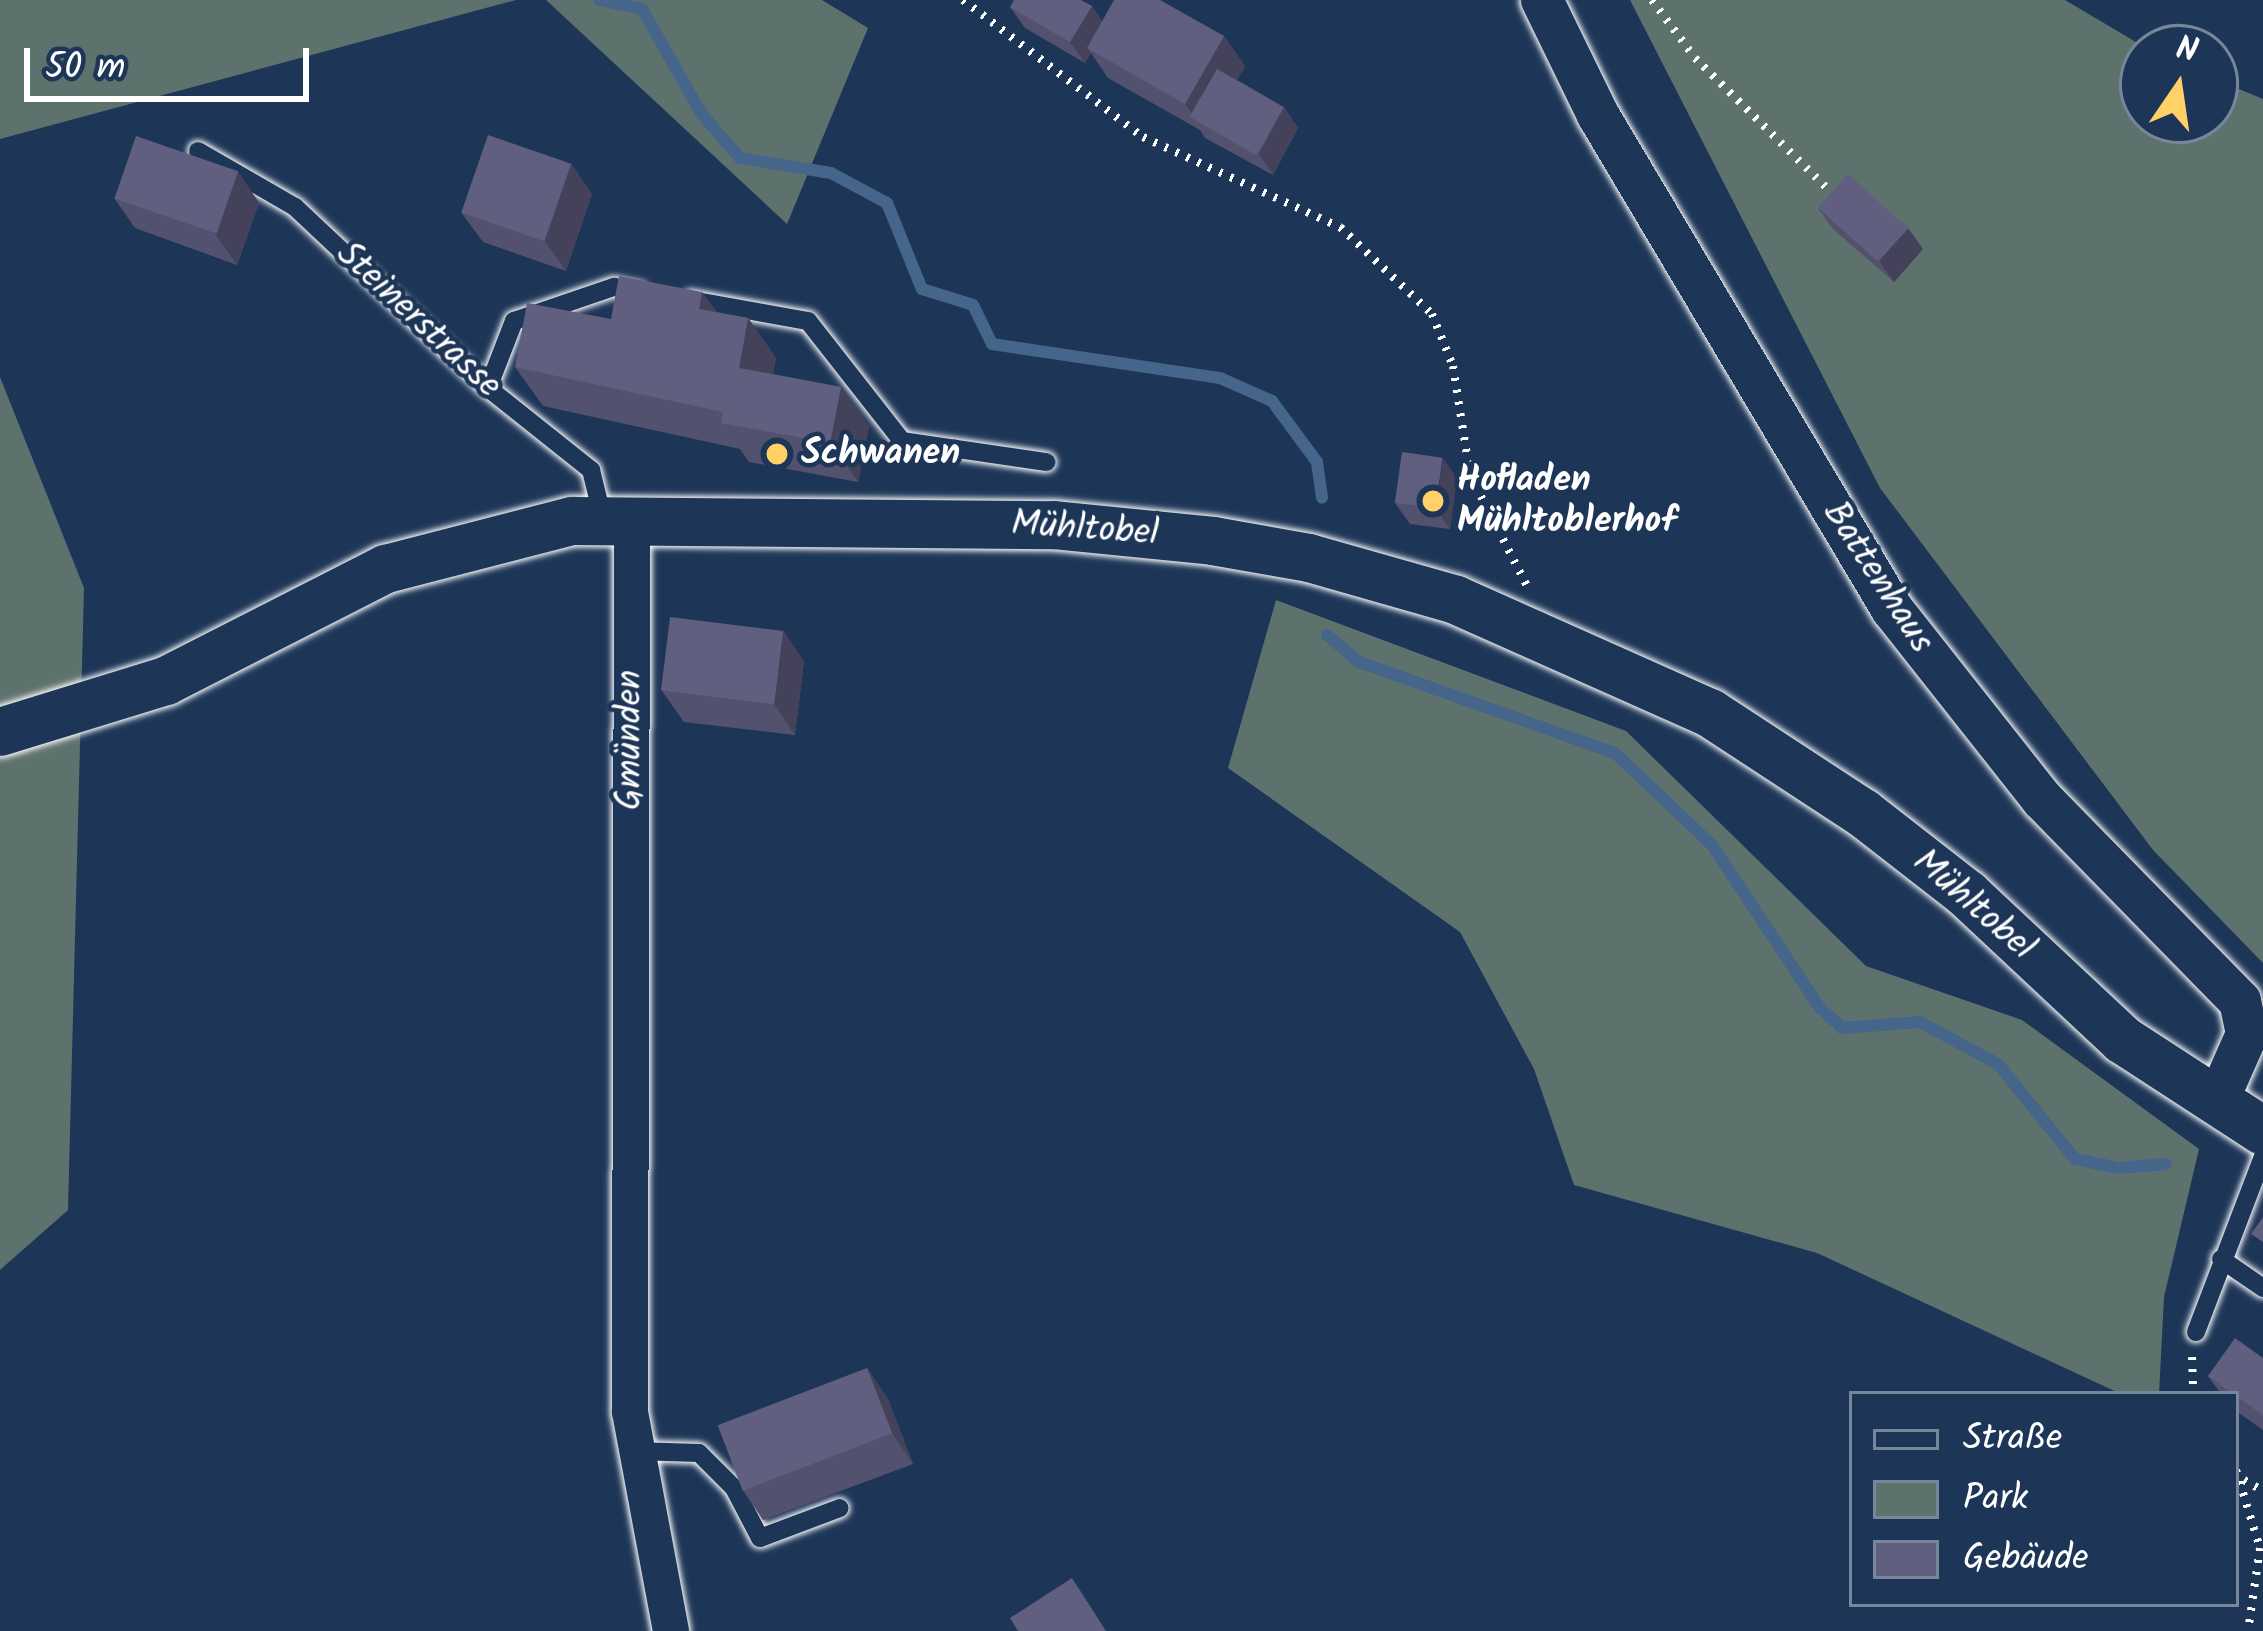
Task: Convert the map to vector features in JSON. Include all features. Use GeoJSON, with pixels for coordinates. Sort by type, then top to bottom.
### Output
{"type":"FeatureCollection","features":[{"type":"Feature","properties":{"kind":"main road","name":"Mühltobel"},"geometry":{"type":"LineString","coordinates":[[617,518],[1134,530],[1309,558],[1526,625],[1782,755],[1967,894],[2123,1040],[2217,1102]]}},
{"type":"Feature","properties":{"kind":"main road"},"geometry":{"type":"LineString","coordinates":[[0,732],[166,681],[386,569],[457,545],[617,518]]}},
{"type":"Feature","properties":{"kind":"main road"},"geometry":{"type":"LineString","coordinates":[[2217,1102],[2263,1131]]}},
{"type":"Feature","properties":{"kind":"street","name":"Battenhaus"},"geometry":{"type":"LineString","coordinates":[[1542,0],[1598,115],[1892,609],[2042,799],[2240,1001],[2247,1034],[2217,1102]]}},
{"type":"Feature","properties":{"kind":"street","name":"Gmünden"},"geometry":{"type":"LineString","coordinates":[[617,518],[634,1451],[670,1631]]}},
{"type":"Feature","properties":{"kind":"lane","name":"Steinerstrasse"},"geometry":{"type":"LineString","coordinates":[[198,151],[295,208],[488,388],[591,470],[617,518]]}},
{"type":"Feature","properties":{"kind":"lane"},"geometry":{"type":"LineString","coordinates":[[488,388],[514,321],[614,287],[657,294]]}},
{"type":"Feature","properties":{"kind":"lane"},"geometry":{"type":"LineString","coordinates":[[678,298],[808,321],[902,441],[1046,462]]}},
{"type":"Feature","properties":{"kind":"lane"},"geometry":{"type":"LineString","coordinates":[[2196,1332],[2263,1157]]}},
{"type":"Feature","properties":{"kind":"lane"},"geometry":{"type":"LineString","coordinates":[[2221,1259],[2263,1288]]}},
{"type":"Feature","properties":{"kind":"lane"},"geometry":{"type":"LineString","coordinates":[[634,1451],[699,1453],[734,1488],[760,1538],[840,1508]]}},
{"type":"Feature","properties":{"kind":"path"},"geometry":{"type":"LineString","coordinates":[[963,0],[1143,137],[1340,227],[1432,314],[1453,366],[1470,475],[1534,600],[1526,625]]}},
{"type":"Feature","properties":{"kind":"path"},"geometry":{"type":"LineString","coordinates":[[1652,0],[1695,58],[1838,199]]}},
{"type":"Feature","properties":{"kind":"path"},"geometry":{"type":"LineString","coordinates":[[2239,1474],[2260,1548],[2248,1631]]}},
{"type":"Feature","properties":{"kind":"path"},"geometry":{"type":"LineString","coordinates":[[2243,1480],[2263,1491]]}},
{"type":"Feature","properties":{"kind":"green space"},"geometry":{"type":"Polygon","coordinates":[[[0,0],[516,0],[0,139],[0,0]]]}},
{"type":"Feature","properties":{"kind":"green space"},"geometry":{"type":"Polygon","coordinates":[[[546,0],[822,0],[868,28],[787,224],[546,0]]]}},
{"type":"Feature","properties":{"kind":"green space"},"geometry":{"type":"Polygon","coordinates":[[[1630,0],[2065,0],[2119,32],[2119,144],[2239,144],[2239,89],[2263,99],[2263,963],[2153,850],[1880,488],[1630,0]]]}},
{"type":"Feature","properties":{"kind":"green space"},"geometry":{"type":"Polygon","coordinates":[[[0,377],[84,588],[68,1210],[0,1270],[0,377]]]}},
{"type":"Feature","properties":{"kind":"green space"},"geometry":{"type":"Polygon","coordinates":[[[1276,600],[1626,731],[1866,966],[2022,1020],[2199,1149],[2164,1297],[2159,1391],[2115,1391],[1817,1253],[1574,1185],[1534,1069],[1460,932],[1228,768],[1276,600]]]}},
{"type":"Feature","properties":{"kind":"building"},"geometry":{"type":"Polygon","coordinates":[[[1014,0],[1081,0],[1092,6],[1070,42],[1010,7],[1014,0]]]}},
{"type":"Feature","properties":{"kind":"building"},"geometry":{"type":"Polygon","coordinates":[[[1114,0],[1160,0],[1224,36],[1185,104],[1087,48],[1114,0]]]}},
{"type":"Feature","properties":{"kind":"building"},"geometry":{"type":"Polygon","coordinates":[[[1217,69],[1284,108],[1256,155],[1190,117],[1217,69]]]}},
{"type":"Feature","properties":{"kind":"building"},"geometry":{"type":"Polygon","coordinates":[[[488,135],[571,164],[545,241],[461,213],[488,135]]]}},
{"type":"Feature","properties":{"kind":"building"},"geometry":{"type":"Polygon","coordinates":[[[136,136],[238,171],[217,234],[115,198],[136,136]]]}},
{"type":"Feature","properties":{"kind":"building"},"geometry":{"type":"Polygon","coordinates":[[[1848,174],[1908,228],[1878,262],[1818,207],[1848,174]]]}},
{"type":"Feature","properties":{"kind":"building"},"geometry":{"type":"Polygon","coordinates":[[[619,276],[702,292],[699,309],[748,318],[739,368],[841,387],[830,443],[721,423],[723,412],[515,367],[527,303],[611,319],[619,276]]]}},
{"type":"Feature","properties":{"kind":"building"},"geometry":{"type":"Polygon","coordinates":[[[1402,452],[1443,458],[1436,508],[1395,503],[1402,452]]]}},
{"type":"Feature","properties":{"kind":"building"},"geometry":{"type":"Polygon","coordinates":[[[670,617],[783,631],[774,704],[661,690],[670,617]]]}},
{"type":"Feature","properties":{"kind":"building"},"geometry":{"type":"Polygon","coordinates":[[[2263,1217],[2263,1242],[2251,1234],[2263,1217]]]}},
{"type":"Feature","properties":{"kind":"building"},"geometry":{"type":"Polygon","coordinates":[[[2235,1338],[2263,1358],[2263,1415],[2239,1398],[2239,1391],[2229,1391],[2208,1376],[2235,1338]]]}},
{"type":"Feature","properties":{"kind":"building"},"geometry":{"type":"Polygon","coordinates":[[[867,1368],[892,1433],[743,1491],[718,1425],[867,1368]]]}},
{"type":"Feature","properties":{"kind":"building"},"geometry":{"type":"Polygon","coordinates":[[[1072,1578],[1106,1631],[1018,1631],[1010,1618],[1072,1578]]]}},
{"type":"Feature","properties":{"kind":"waterway"},"geometry":{"type":"LineString","coordinates":[[599,0],[642,9],[701,113],[740,158],[831,173],[887,203],[922,289],[973,305],[992,344],[1220,378],[1272,401],[1317,462],[1322,498]]}},
{"type":"Feature","properties":{"kind":"waterway"},"geometry":{"type":"LineString","coordinates":[[1327,635],[1359,662],[1615,753],[1712,845],[1820,1008],[1842,1028],[1920,1022],[1998,1064],[2075,1159],[2119,1168],[2166,1164]]}},
{"type":"Feature","properties":{"kind":"place","name":"Schwanen"},"geometry":{"type":"Point","coordinates":[777,454]}},
{"type":"Feature","properties":{"kind":"place","name":"Hofladen Mühltoblerhof"},"geometry":{"type":"Point","coordinates":[1433,501]}}]}
